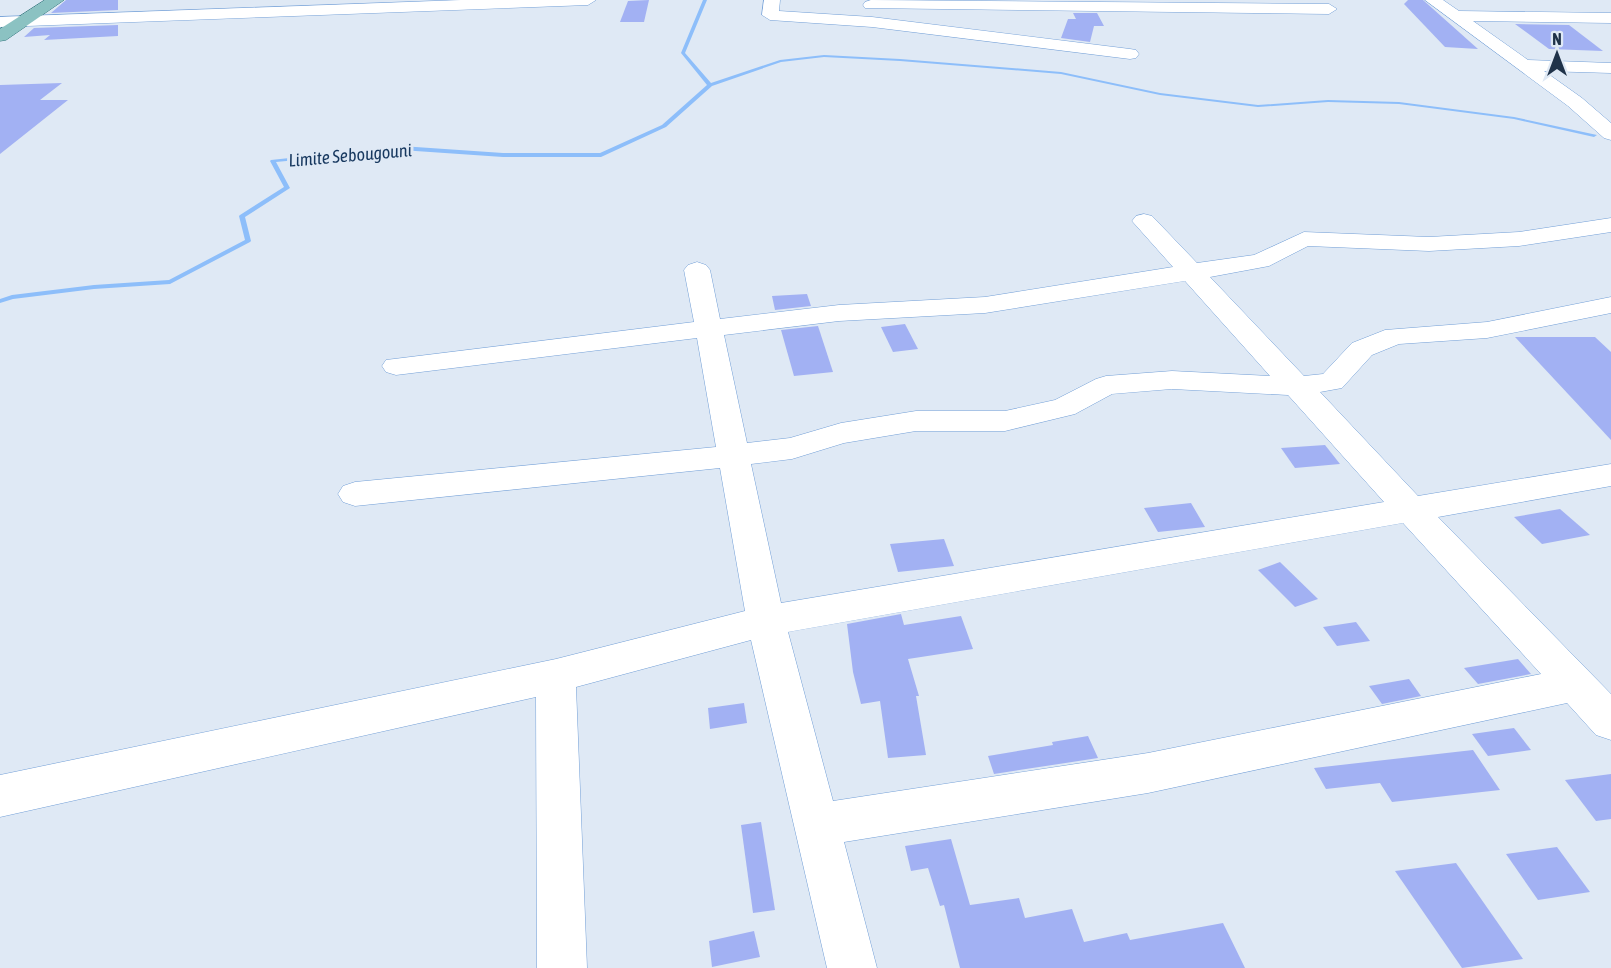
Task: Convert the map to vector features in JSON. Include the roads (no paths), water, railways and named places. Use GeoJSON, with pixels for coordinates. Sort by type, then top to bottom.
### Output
{"type":"FeatureCollection","features":[{"type":"Feature","properties":{"kind":"main road"},"geometry":{"type":"LineString","coordinates":[[0,36],[56,0]]}},
{"type":"Feature","properties":{"kind":"street"},"geometry":{"type":"LineString","coordinates":[[0,22],[438,3],[588,0]]}},
{"type":"Feature","properties":{"kind":"street"},"geometry":{"type":"LineString","coordinates":[[772,0],[770,15],[973,3],[1226,4],[1329,9],[1319,0]]}},
{"type":"Feature","properties":{"kind":"street"},"geometry":{"type":"LineString","coordinates":[[1433,0],[1575,102],[1611,134]]}},
{"type":"Feature","properties":{"kind":"street"},"geometry":{"type":"LineString","coordinates":[[1557,0],[1586,18]]}},
{"type":"Feature","properties":{"kind":"street"},"geometry":{"type":"LineString","coordinates":[[973,3],[984,36]]}},
{"type":"Feature","properties":{"kind":"street"},"geometry":{"type":"LineString","coordinates":[[871,9],[984,36],[1130,54]]}},
{"type":"Feature","properties":{"kind":"street"},"geometry":{"type":"LineString","coordinates":[[1456,16],[1611,18]]}},
{"type":"Feature","properties":{"kind":"street"},"geometry":{"type":"LineString","coordinates":[[1524,65],[1611,68]]}},
{"type":"Feature","properties":{"kind":"street"},"geometry":{"type":"LineString","coordinates":[[1575,102],[1602,103]]}},
{"type":"Feature","properties":{"kind":"street"},"geometry":{"type":"LineString","coordinates":[[1144,221],[1611,722]]}},
{"type":"Feature","properties":{"kind":"street"},"geometry":{"type":"LineString","coordinates":[[396,366],[839,313],[985,305],[1260,261],[1304,239],[1440,243],[1518,239],[1611,225]]}},
{"type":"Feature","properties":{"kind":"street"},"geometry":{"type":"LineString","coordinates":[[697,270],[766,621],[848,967]]}},
{"type":"Feature","properties":{"kind":"street"},"geometry":{"type":"LineString","coordinates":[[355,494],[734,456],[792,448],[841,434],[916,421],[1005,421],[1064,407],[1106,385],[1172,380],[1296,386],[1332,382],[1362,349],[1395,336],[1487,330],[1611,305]]}},
{"type":"Feature","properties":{"kind":"street"},"geometry":{"type":"LineString","coordinates":[[0,796],[556,676],[766,621],[1611,475]]}},
{"type":"Feature","properties":{"kind":"street"},"geometry":{"type":"LineString","coordinates":[[556,676],[562,968]]}},
{"type":"Feature","properties":{"kind":"street"},"geometry":{"type":"LineString","coordinates":[[816,825],[1148,773],[1575,684]]}},
{"type":"Feature","properties":{"kind":"waterway","name":"Limite Sebougouni"},"geometry":{"type":"LineString","coordinates":[[705,0],[683,53],[710,85]]}},
{"type":"Feature","properties":{"kind":"waterway"},"geometry":{"type":"LineString","coordinates":[[710,85],[780,61],[824,56],[900,60],[1061,73],[1160,94],[1258,106],[1328,101],[1399,103],[1514,118],[1594,135]]}},
{"type":"Feature","properties":{"kind":"waterway","name":"Limite Sebougouni"},"geometry":{"type":"LineString","coordinates":[[0,301],[12,297],[94,287],[170,282],[248,241],[242,216],[287,188],[273,161],[401,148],[503,155],[601,155],[664,126],[710,85]]}}]}
